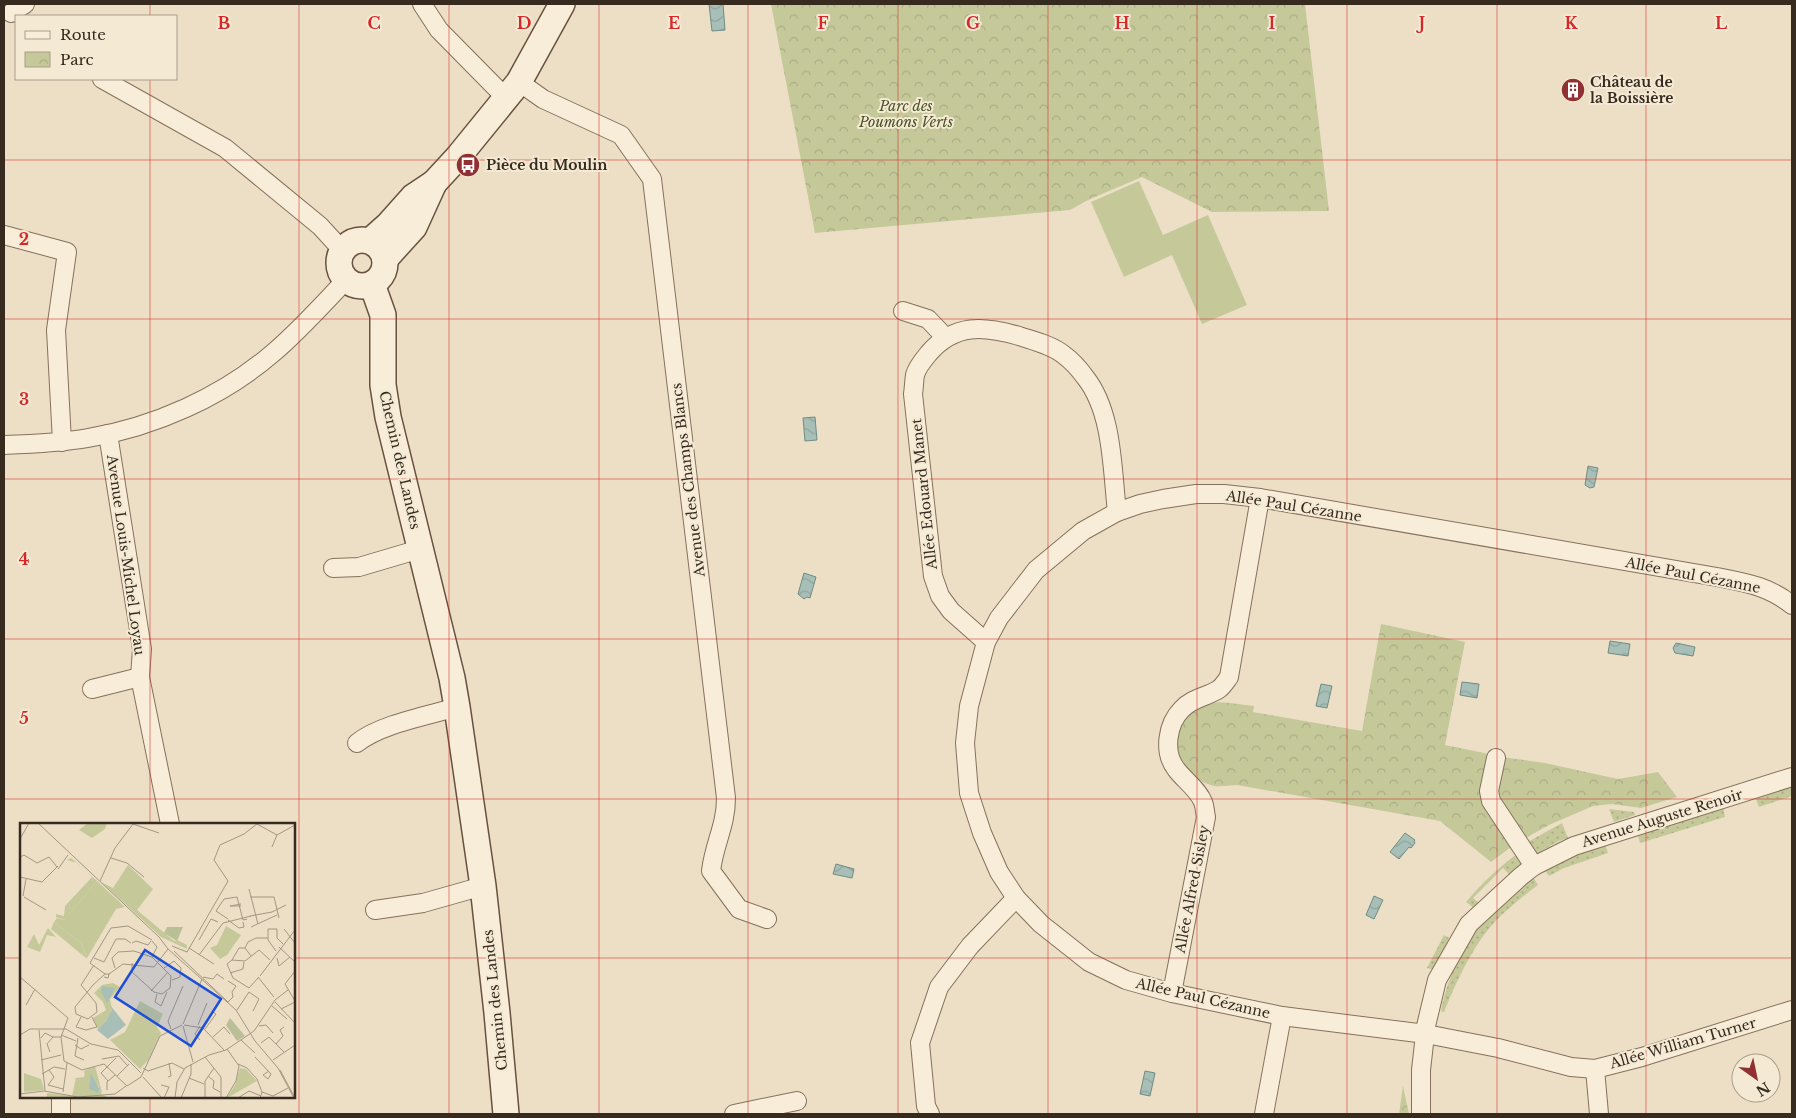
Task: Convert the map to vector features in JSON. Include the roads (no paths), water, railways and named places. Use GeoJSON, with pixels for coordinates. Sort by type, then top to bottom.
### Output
{"type":"FeatureCollection","features":[{"type":"Feature","properties":{"kind":"street","name":"Avenue des Champs Blancs"},"geometry":{"type":"LineString","coordinates":[[422,4],[439,30],[512,90],[543,99],[621,135],[652,179],[726,798],[724,824],[713,853],[711,871],[739,909],[767,919]]}},
{"type":"Feature","properties":{"kind":"street"},"geometry":{"type":"LineString","coordinates":[[377,250],[414,227],[434,184],[458,158],[512,90],[562,4]]}},
{"type":"Feature","properties":{"kind":"street"},"geometry":{"type":"LineString","coordinates":[[104,80],[225,148],[320,226],[342,250]]}},
{"type":"Feature","properties":{"kind":"street"},"geometry":{"type":"LineString","coordinates":[[4,235],[67,252],[56,330],[62,442]]}},
{"type":"Feature","properties":{"kind":"street"},"geometry":{"type":"LineString","coordinates":[[354,241],[377,250],[382,274],[378,280],[372,284],[358,286],[346,280],[338,266],[342,250],[354,241]]}},
{"type":"Feature","properties":{"kind":"street"},"geometry":{"type":"LineString","coordinates":[[4,445],[62,442],[108,434],[143,424],[179,410],[217,391],[250,371],[294,334],[346,280]]}},
{"type":"Feature","properties":{"kind":"street","name":"Chemin des Landes"},"geometry":{"type":"LineString","coordinates":[[372,284],[383,315],[383,385],[386,408],[458,707],[483,886],[508,1114]]}},
{"type":"Feature","properties":{"kind":"street"},"geometry":{"type":"LineString","coordinates":[[903,311],[928,319],[946,337]]}},
{"type":"Feature","properties":{"kind":"street","name":"Allée Edouard Manet"},"geometry":{"type":"LineString","coordinates":[[986,642],[951,611],[940,596],[933,576],[914,394],[915,374],[923,360],[946,337],[959,331],[978,329],[1006,333],[1041,342],[1064,355],[1086,378],[1099,400],[1107,424],[1117,512]]}},
{"type":"Feature","properties":{"kind":"street","name":"Avenue Louis-Michel Loyau"},"geometry":{"type":"LineString","coordinates":[[108,434],[113,453],[142,648],[140,677],[170,823]]}},
{"type":"Feature","properties":{"kind":"street","name":"Allée Paul Cézanne"},"geometry":{"type":"LineString","coordinates":[[1426,1034],[1282,1016],[1172,993],[1126,980],[1089,962],[1041,924],[1016,898],[1000,872],[982,833],[969,793],[965,743],[969,706],[986,642],[999,618],[1036,570],[1083,531],[1117,512],[1163,499],[1196,494],[1224,494],[1260,498],[1726,578],[1751,583],[1777,593],[1792,605]]}},
{"type":"Feature","properties":{"kind":"street","name":"Allée Alfred Sisley"},"geometry":{"type":"LineString","coordinates":[[1172,993],[1206,817],[1203,802],[1172,762],[1168,744],[1170,731],[1175,718],[1182,708],[1192,700],[1220,688],[1229,677],[1260,498]]}},
{"type":"Feature","properties":{"kind":"street","name":"Chemin des Landes"},"geometry":{"type":"LineString","coordinates":[[333,568],[359,567],[420,549]]}},
{"type":"Feature","properties":{"kind":"street"},"geometry":{"type":"LineString","coordinates":[[92,689],[140,677]]}},
{"type":"Feature","properties":{"kind":"street"},"geometry":{"type":"LineString","coordinates":[[357,743],[368,735],[383,729],[458,707]]}},
{"type":"Feature","properties":{"kind":"street"},"geometry":{"type":"LineString","coordinates":[[1496,758],[1489,791],[1491,801],[1534,866]]}},
{"type":"Feature","properties":{"kind":"street","name":"Avenue Auguste Renoir"},"geometry":{"type":"LineString","coordinates":[[1421,1114],[1421,1070],[1437,980],[1469,924],[1520,877],[1534,866],[1574,846],[1792,777]]}},
{"type":"Feature","properties":{"kind":"street"},"geometry":{"type":"LineString","coordinates":[[375,910],[423,903],[483,886]]}},
{"type":"Feature","properties":{"kind":"street"},"geometry":{"type":"LineString","coordinates":[[930,1114],[926,1106],[920,1043],[938,987],[970,946],[1016,898]]}},
{"type":"Feature","properties":{"kind":"street","name":"Allée William Turner"},"geometry":{"type":"LineString","coordinates":[[1426,1034],[1498,1048],[1571,1067],[1596,1069],[1642,1057],[1792,1010]]}},
{"type":"Feature","properties":{"kind":"street"},"geometry":{"type":"LineString","coordinates":[[1264,1114],[1282,1016]]}},
{"type":"Feature","properties":{"kind":"street"},"geometry":{"type":"LineString","coordinates":[[1596,1069],[1599,1114]]}},
{"type":"Feature","properties":{"kind":"street"},"geometry":{"type":"LineString","coordinates":[[61,1114],[62,1098]]}},
{"type":"Feature","properties":{"kind":"street"},"geometry":{"type":"LineString","coordinates":[[734,1114],[797,1101]]}},
{"type":"Feature","properties":{"kind":"water"},"geometry":{"type":"Polygon","coordinates":[[[709,4],[723,4],[725,30],[712,31],[709,4]]]}},
{"type":"Feature","properties":{"kind":"water"},"geometry":{"type":"Polygon","coordinates":[[[815,417],[817,440],[805,441],[803,418],[815,417]]]}},
{"type":"Feature","properties":{"kind":"water"},"geometry":{"type":"Polygon","coordinates":[[[1588,466],[1598,468],[1594,487],[1590,488],[1585,485],[1588,466]]]}},
{"type":"Feature","properties":{"kind":"water"},"geometry":{"type":"Polygon","coordinates":[[[804,573],[816,577],[810,598],[804,599],[798,594],[804,573]]]}},
{"type":"Feature","properties":{"kind":"water"},"geometry":{"type":"Polygon","coordinates":[[[1610,641],[1630,644],[1628,656],[1608,653],[1610,641]]]}},
{"type":"Feature","properties":{"kind":"water"},"geometry":{"type":"Polygon","coordinates":[[[1676,643],[1695,647],[1693,656],[1675,653],[1673,648],[1676,643]]]}},
{"type":"Feature","properties":{"kind":"water"},"geometry":{"type":"Polygon","coordinates":[[[1462,682],[1479,684],[1477,698],[1460,695],[1462,682]]]}},
{"type":"Feature","properties":{"kind":"water"},"geometry":{"type":"Polygon","coordinates":[[[1321,684],[1332,686],[1327,708],[1316,706],[1321,684]]]}},
{"type":"Feature","properties":{"kind":"water"},"geometry":{"type":"Polygon","coordinates":[[[1405,833],[1415,840],[1415,843],[1399,859],[1390,852],[1405,833]]]}},
{"type":"Feature","properties":{"kind":"water"},"geometry":{"type":"Polygon","coordinates":[[[836,864],[854,869],[852,878],[833,874],[836,864]]]}},
{"type":"Feature","properties":{"kind":"water"},"geometry":{"type":"Polygon","coordinates":[[[1374,896],[1383,900],[1374,919],[1366,915],[1374,896]]]}},
{"type":"Feature","properties":{"kind":"water"},"geometry":{"type":"Polygon","coordinates":[[[1145,1071],[1155,1073],[1150,1096],[1140,1094],[1145,1071]]]}},
{"type":"Feature","properties":{"kind":"place","name":"Château de la Boissière"},"geometry":{"type":"Point","coordinates":[1573,90]}},
{"type":"Feature","properties":{"kind":"place","name":"Pièce du Moulin"},"geometry":{"type":"Point","coordinates":[468,165]}},
{"type":"Feature","properties":{"kind":"park label","name":"Parc des Poumons Verts"},"geometry":{"type":"Point","coordinates":[906,114]}}]}
